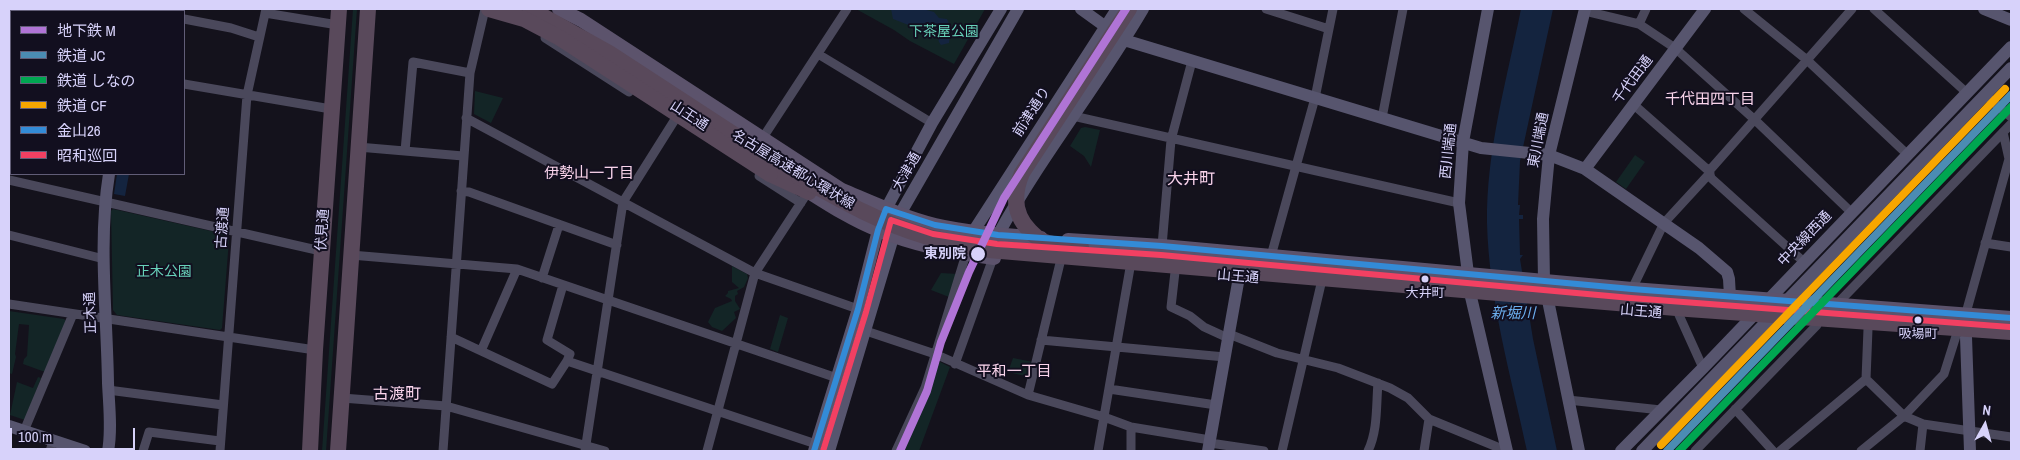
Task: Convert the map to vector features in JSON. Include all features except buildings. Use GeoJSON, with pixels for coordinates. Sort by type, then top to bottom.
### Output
{"type":"FeatureCollection","features":[{"type":"Feature","properties":{"kind":"highway"},"geometry":{"type":"LineString","coordinates":[[338,451],[368,9]]}},
{"type":"Feature","properties":{"kind":"highway"},"geometry":{"type":"LineString","coordinates":[[489,9],[524,19],[560,38],[805,197]]}},
{"type":"Feature","properties":{"kind":"highway"},"geometry":{"type":"LineString","coordinates":[[1130,9],[1022,173],[1016,193],[1017,210],[1026,226],[1042,240],[1059,245],[1275,264],[1288,275]]}},
{"type":"Feature","properties":{"kind":"highway","name":"名古屋高速都心環状線"},"geometry":{"type":"LineString","coordinates":[[528,12],[609,53],[799,177],[841,202],[906,230],[942,241],[989,250],[1688,309],[2011,332]]}},
{"type":"Feature","properties":{"kind":"highway","name":"伏見通"},"geometry":{"type":"LineString","coordinates":[[310,451],[321,251],[339,17]]}},
{"type":"Feature","properties":{"kind":"main road","name":"山王通"},"geometry":{"type":"LineString","coordinates":[[504,9],[528,12],[805,197],[878,230],[966,254],[993,258],[1239,277],[1767,323],[2011,340]]}},
{"type":"Feature","properties":{"kind":"main road","name":"山王通"},"geometry":{"type":"LineString","coordinates":[[559,9],[581,20],[842,190],[886,209],[935,225],[998,235],[1162,246],[1632,289],[2011,318]]}},
{"type":"Feature","properties":{"kind":"street"},"geometry":{"type":"LineString","coordinates":[[443,451],[470,73],[485,9]]}},
{"type":"Feature","properties":{"kind":"street"},"geometry":{"type":"LineString","coordinates":[[762,138],[847,9]]}},
{"type":"Feature","properties":{"kind":"street","name":"大津通"},"geometry":{"type":"LineString","coordinates":[[815,448],[858,309],[878,230],[886,209],[932,123],[1001,9]]}},
{"type":"Feature","properties":{"kind":"street","name":"大津通"},"geometry":{"type":"LineString","coordinates":[[829,451],[900,214],[1018,9]]}},
{"type":"Feature","properties":{"kind":"street"},"geometry":{"type":"LineString","coordinates":[[1081,9],[1124,40],[1481,148],[1550,156],[1585,169],[1699,248],[1727,272],[1730,296]]}},
{"type":"Feature","properties":{"kind":"street","name":"前津通り"},"geometry":{"type":"LineString","coordinates":[[973,232],[1117,9]]}},
{"type":"Feature","properties":{"kind":"street"},"geometry":{"type":"LineString","coordinates":[[998,235],[1014,205],[1143,9]]}},
{"type":"Feature","properties":{"kind":"street"},"geometry":{"type":"LineString","coordinates":[[1266,9],[1329,29]]}},
{"type":"Feature","properties":{"kind":"street"},"geometry":{"type":"LineString","coordinates":[[1209,445],[1239,277],[1271,256],[1315,98],[1333,9]]}},
{"type":"Feature","properties":{"kind":"street"},"geometry":{"type":"LineString","coordinates":[[1382,118],[1403,9]]}},
{"type":"Feature","properties":{"kind":"street","name":"西川端通"},"geometry":{"type":"LineString","coordinates":[[1488,9],[1463,142],[1459,204],[1471,297],[1507,451]]}},
{"type":"Feature","properties":{"kind":"street"},"geometry":{"type":"LineString","coordinates":[[1639,24],[1646,9]]}},
{"type":"Feature","properties":{"kind":"street","name":"千代田通"},"geometry":{"type":"LineString","coordinates":[[1585,169],[1705,9]]}},
{"type":"Feature","properties":{"kind":"street"},"geometry":{"type":"LineString","coordinates":[[1744,9],[1807,60],[1908,155]]}},
{"type":"Feature","properties":{"kind":"street"},"geometry":{"type":"LineString","coordinates":[[1632,289],[1664,223],[1852,9]]}},
{"type":"Feature","properties":{"kind":"street"},"geometry":{"type":"LineString","coordinates":[[1874,9],[1966,93]]}},
{"type":"Feature","properties":{"kind":"street"},"geometry":{"type":"LineString","coordinates":[[1984,9],[2011,20]]}},
{"type":"Feature","properties":{"kind":"street"},"geometry":{"type":"LineString","coordinates":[[1585,10],[1639,24],[1675,48],[1755,120],[1851,212]]}},
{"type":"Feature","properties":{"kind":"street","name":"東川端通"},"geometry":{"type":"LineString","coordinates":[[1579,451],[1544,281],[1543,219],[1550,156],[1585,10]]}},
{"type":"Feature","properties":{"kind":"street"},"geometry":{"type":"LineString","coordinates":[[266,11],[339,17]]}},
{"type":"Feature","properties":{"kind":"street","name":"古渡通"},"geometry":{"type":"LineString","coordinates":[[220,451],[247,95],[266,11]]}},
{"type":"Feature","properties":{"kind":"street","name":"山王通"},"geometry":{"type":"LineString","coordinates":[[528,12],[534,31],[674,121],[805,197]]}},
{"type":"Feature","properties":{"kind":"street"},"geometry":{"type":"LineString","coordinates":[[185,19],[231,28],[259,37]]}},
{"type":"Feature","properties":{"kind":"street","name":"中央線西通"},"geometry":{"type":"LineString","coordinates":[[1621,451],[2011,47]]}},
{"type":"Feature","properties":{"kind":"street"},"geometry":{"type":"LineString","coordinates":[[818,54],[932,123]]}},
{"type":"Feature","properties":{"kind":"street"},"geometry":{"type":"LineString","coordinates":[[1162,246],[1171,140],[1192,61]]}},
{"type":"Feature","properties":{"kind":"street"},"geometry":{"type":"LineString","coordinates":[[405,151],[413,62],[470,73]]}},
{"type":"Feature","properties":{"kind":"street"},"geometry":{"type":"LineString","coordinates":[[1642,451],[2011,68]]}},
{"type":"Feature","properties":{"kind":"street"},"geometry":{"type":"LineString","coordinates":[[185,84],[331,109]]}},
{"type":"Feature","properties":{"kind":"street"},"geometry":{"type":"LineString","coordinates":[[1986,96],[2011,116]]}},
{"type":"Feature","properties":{"kind":"street"},"geometry":{"type":"LineString","coordinates":[[1633,104],[1709,172],[1711,178],[1804,262]]}},
{"type":"Feature","properties":{"kind":"street"},"geometry":{"type":"LineString","coordinates":[[1073,116],[1171,140],[1459,204]]}},
{"type":"Feature","properties":{"kind":"street"},"geometry":{"type":"LineString","coordinates":[[466,118],[755,273],[858,309]]}},
{"type":"Feature","properties":{"kind":"street"},"geometry":{"type":"LineString","coordinates":[[585,449],[623,202],[674,121]]}},
{"type":"Feature","properties":{"kind":"street"},"geometry":{"type":"LineString","coordinates":[[1837,304],[2011,124]]}},
{"type":"Feature","properties":{"kind":"street"},"geometry":{"type":"LineString","coordinates":[[1966,314],[2010,160],[2003,132]]}},
{"type":"Feature","properties":{"kind":"street"},"geometry":{"type":"LineString","coordinates":[[358,147],[463,156]]}},
{"type":"Feature","properties":{"kind":"street","name":"正木通"},"geometry":{"type":"LineString","coordinates":[[108,451],[104,202],[109,175]]}},
{"type":"Feature","properties":{"kind":"street"},"geometry":{"type":"LineString","coordinates":[[9,180],[321,251]]}},
{"type":"Feature","properties":{"kind":"street"},"geometry":{"type":"LineString","coordinates":[[461,191],[469,192],[617,245]]}},
{"type":"Feature","properties":{"kind":"street"},"geometry":{"type":"LineString","coordinates":[[707,451],[755,273],[805,197]]}},
{"type":"Feature","properties":{"kind":"street"},"geometry":{"type":"LineString","coordinates":[[542,278],[559,225]]}},
{"type":"Feature","properties":{"kind":"street"},"geometry":{"type":"LineString","coordinates":[[9,234],[104,259]]}},
{"type":"Feature","properties":{"kind":"street"},"geometry":{"type":"LineString","coordinates":[[1985,243],[2011,247]]}},
{"type":"Feature","properties":{"kind":"street"},"geometry":{"type":"LineString","coordinates":[[896,451],[925,388],[966,254]]}},
{"type":"Feature","properties":{"kind":"street"},"geometry":{"type":"LineString","coordinates":[[351,255],[517,269],[735,345],[837,378]]}},
{"type":"Feature","properties":{"kind":"street"},"geometry":{"type":"LineString","coordinates":[[955,364],[993,258]]}},
{"type":"Feature","properties":{"kind":"street"},"geometry":{"type":"LineString","coordinates":[[1028,395],[1060,263]]}},
{"type":"Feature","properties":{"kind":"street"},"geometry":{"type":"LineString","coordinates":[[1098,451],[1130,268]]}},
{"type":"Feature","properties":{"kind":"street"},"geometry":{"type":"LineString","coordinates":[[481,351],[517,269]]}},
{"type":"Feature","properties":{"kind":"street"},"geometry":{"type":"LineString","coordinates":[[1175,272],[1171,308],[1190,316],[1204,327],[1277,353],[1338,368],[1378,383],[1408,398],[1429,419],[1507,451]]}},
{"type":"Feature","properties":{"kind":"street"},"geometry":{"type":"LineString","coordinates":[[1282,451],[1321,284]]}},
{"type":"Feature","properties":{"kind":"street"},"geometry":{"type":"LineString","coordinates":[[451,337],[552,384],[570,354],[547,340],[563,285]]}},
{"type":"Feature","properties":{"kind":"street"},"geometry":{"type":"LineString","coordinates":[[9,304],[315,350]]}},
{"type":"Feature","properties":{"kind":"street"},"geometry":{"type":"LineString","coordinates":[[24,431],[73,314]]}},
{"type":"Feature","properties":{"kind":"street"},"geometry":{"type":"LineString","coordinates":[[1679,315],[1703,368]]}},
{"type":"Feature","properties":{"kind":"street"},"geometry":{"type":"LineString","coordinates":[[1695,451],[1817,325]]}},
{"type":"Feature","properties":{"kind":"street"},"geometry":{"type":"LineString","coordinates":[[1780,451],[1866,379],[1868,330]]}},
{"type":"Feature","properties":{"kind":"street"},"geometry":{"type":"LineString","coordinates":[[866,331],[935,354],[1028,395],[1104,416],[1131,427],[1209,445],[1264,451]]}},
{"type":"Feature","properties":{"kind":"street"},"geometry":{"type":"LineString","coordinates":[[1861,451],[1904,416],[1944,374],[1961,336]]}},
{"type":"Feature","properties":{"kind":"street"},"geometry":{"type":"LineString","coordinates":[[1961,336],[1970,451]]}},
{"type":"Feature","properties":{"kind":"street"},"geometry":{"type":"LineString","coordinates":[[1040,340],[1225,357]]}},
{"type":"Feature","properties":{"kind":"street"},"geometry":{"type":"LineString","coordinates":[[567,361],[718,411],[815,448]]}},
{"type":"Feature","properties":{"kind":"street"},"geometry":{"type":"LineString","coordinates":[[1866,379],[1904,416],[1924,424],[2011,437]]}},
{"type":"Feature","properties":{"kind":"street"},"geometry":{"type":"LineString","coordinates":[[1368,451],[1376,424],[1378,383]]}},
{"type":"Feature","properties":{"kind":"street"},"geometry":{"type":"LineString","coordinates":[[1109,389],[1216,406]]}},
{"type":"Feature","properties":{"kind":"street"},"geometry":{"type":"LineString","coordinates":[[108,390],[223,405]]}},
{"type":"Feature","properties":{"kind":"street"},"geometry":{"type":"LineString","coordinates":[[342,398],[446,406],[585,449],[605,451]]}},
{"type":"Feature","properties":{"kind":"street"},"geometry":{"type":"LineString","coordinates":[[1568,400],[1661,410]]}},
{"type":"Feature","properties":{"kind":"street"},"geometry":{"type":"LineString","coordinates":[[1735,410],[1774,451]]}},
{"type":"Feature","properties":{"kind":"street"},"geometry":{"type":"LineString","coordinates":[[1424,451],[1429,419]]}},
{"type":"Feature","properties":{"kind":"street"},"geometry":{"type":"LineString","coordinates":[[1920,451],[1924,424]]}},
{"type":"Feature","properties":{"kind":"street"},"geometry":{"type":"LineString","coordinates":[[9,426],[24,431],[52,446],[86,451]]}},
{"type":"Feature","properties":{"kind":"street"},"geometry":{"type":"LineString","coordinates":[[1131,427],[1131,451]]}},
{"type":"Feature","properties":{"kind":"street"},"geometry":{"type":"LineString","coordinates":[[144,451],[149,432],[220,441]]}},
{"type":"Feature","properties":{"kind":"green space"},"geometry":{"type":"Polygon","coordinates":[[[353,9],[357,9],[326,451],[322,451],[353,9]]]}},
{"type":"Feature","properties":{"kind":"green space","name":"下茶屋公園"},"geometry":{"type":"Polygon","coordinates":[[[856,9],[985,9],[954,64],[856,9]]]}},
{"type":"Feature","properties":{"kind":"green space"},"geometry":{"type":"Polygon","coordinates":[[[475,91],[503,98],[491,123],[474,114],[475,91]]]}},
{"type":"Feature","properties":{"kind":"green space"},"geometry":{"type":"Polygon","coordinates":[[[1081,128],[1100,130],[1091,167],[1084,156],[1070,146],[1081,128]]]}},
{"type":"Feature","properties":{"kind":"green space"},"geometry":{"type":"Polygon","coordinates":[[[1635,155],[1645,162],[1626,189],[1616,182],[1635,155]]]}},
{"type":"Feature","properties":{"kind":"green space","name":"正木公園"},"geometry":{"type":"Polygon","coordinates":[[[113,209],[224,234],[229,240],[222,328],[220,330],[117,315],[113,310],[111,211],[113,209]]]}},
{"type":"Feature","properties":{"kind":"green space"},"geometry":{"type":"Polygon","coordinates":[[[732,266],[747,274],[748,278],[744,287],[737,291],[738,294],[735,296],[735,301],[740,309],[734,312],[736,318],[722,331],[712,327],[708,322],[715,308],[732,301],[725,296],[728,291],[739,288],[732,282],[732,266]]]}},
{"type":"Feature","properties":{"kind":"green space"},"geometry":{"type":"Polygon","coordinates":[[[941,273],[958,274],[949,297],[931,290],[941,273]]]}},
{"type":"Feature","properties":{"kind":"green space"},"geometry":{"type":"Polygon","coordinates":[[[9,311],[64,319],[66,321],[45,372],[23,364],[27,356],[29,325],[19,324],[16,357],[12,374],[9,373],[9,311]]]}},
{"type":"Feature","properties":{"kind":"green space"},"geometry":{"type":"Polygon","coordinates":[[[780,315],[788,318],[778,352],[770,349],[780,315]]]}},
{"type":"Feature","properties":{"kind":"green space"},"geometry":{"type":"Polygon","coordinates":[[[1013,358],[1033,362],[1029,377],[1008,372],[1013,358]]]}},
{"type":"Feature","properties":{"kind":"green space"},"geometry":{"type":"Polygon","coordinates":[[[940,362],[950,367],[919,451],[900,451],[936,365],[940,362]]]}},
{"type":"Feature","properties":{"kind":"green space"},"geometry":{"type":"Polygon","coordinates":[[[38,377],[41,378],[25,420],[10,415],[17,382],[33,388],[38,377]]]}},
{"type":"Feature","properties":{"kind":"water"},"geometry":{"type":"Polygon","coordinates":[[[891,9],[923,9],[934,12],[939,18],[947,19],[951,28],[949,43],[941,45],[935,28],[922,25],[911,26],[893,19],[891,9]]]}},
{"type":"Feature","properties":{"kind":"water","name":"新堀川"},"geometry":{"type":"Polygon","coordinates":[[[1521,9],[1553,9],[1520,161],[1518,205],[1520,205],[1519,215],[1523,215],[1523,219],[1519,219],[1520,255],[1523,255],[1520,259],[1533,339],[1557,451],[1527,451],[1496,310],[1489,252],[1487,223],[1490,169],[1498,115],[1521,9]]]}},
{"type":"Feature","properties":{"kind":"water"},"geometry":{"type":"Polygon","coordinates":[[[117,175],[129,175],[125,196],[114,194],[117,175]]]}},
{"type":"Feature","properties":{"kind":"metro line","name":"M"},"geometry":{"type":"LineString","coordinates":[[900,451],[927,391],[941,342],[969,272],[1004,198],[1126,9]]}},
{"type":"Feature","properties":{"kind":"rail line","name":"CF"},"geometry":{"type":"LineString","coordinates":[[1661,445],[2005,89]]}},
{"type":"Feature","properties":{"kind":"rail line","name":"JC"},"geometry":{"type":"LineString","coordinates":[[1667,451],[2011,95]]}},
{"type":"Feature","properties":{"kind":"rail line","name":"しなの"},"geometry":{"type":"LineString","coordinates":[[1679,451],[2011,107]]}},
{"type":"Feature","properties":{"kind":"transit line","name":"金山26"},"geometry":{"type":"LineString","coordinates":[[814,451],[858,309],[878,230],[886,209],[935,225],[998,235],[1162,246],[1632,289],[2011,318]]}},
{"type":"Feature","properties":{"kind":"transit line","name":"昭和巡回"},"geometry":{"type":"LineString","coordinates":[[823,451],[866,312],[891,220],[933,234],[997,244],[1161,255],[1631,298],[2010,327]]}},
{"type":"Feature","properties":{"kind":"place","name":"東別院"},"geometry":{"type":"Point","coordinates":[978,254]}},
{"type":"Feature","properties":{"kind":"place","name":"大井町"},"geometry":{"type":"Point","coordinates":[1425,279]}},
{"type":"Feature","properties":{"kind":"place","name":"吸場町"},"geometry":{"type":"Point","coordinates":[1918,320]}},
{"type":"Feature","properties":{"kind":"district","name":"千代田四丁目"},"geometry":{"type":"Point","coordinates":[1710,100]}},
{"type":"Feature","properties":{"kind":"district","name":"伊勢山一丁目"},"geometry":{"type":"Point","coordinates":[589,174]}},
{"type":"Feature","properties":{"kind":"district","name":"大井町"},"geometry":{"type":"Point","coordinates":[1191,180]}},
{"type":"Feature","properties":{"kind":"district","name":"平和一丁目"},"geometry":{"type":"Point","coordinates":[1014,372]}},
{"type":"Feature","properties":{"kind":"district","name":"古渡町"},"geometry":{"type":"Point","coordinates":[397,395]}}]}
